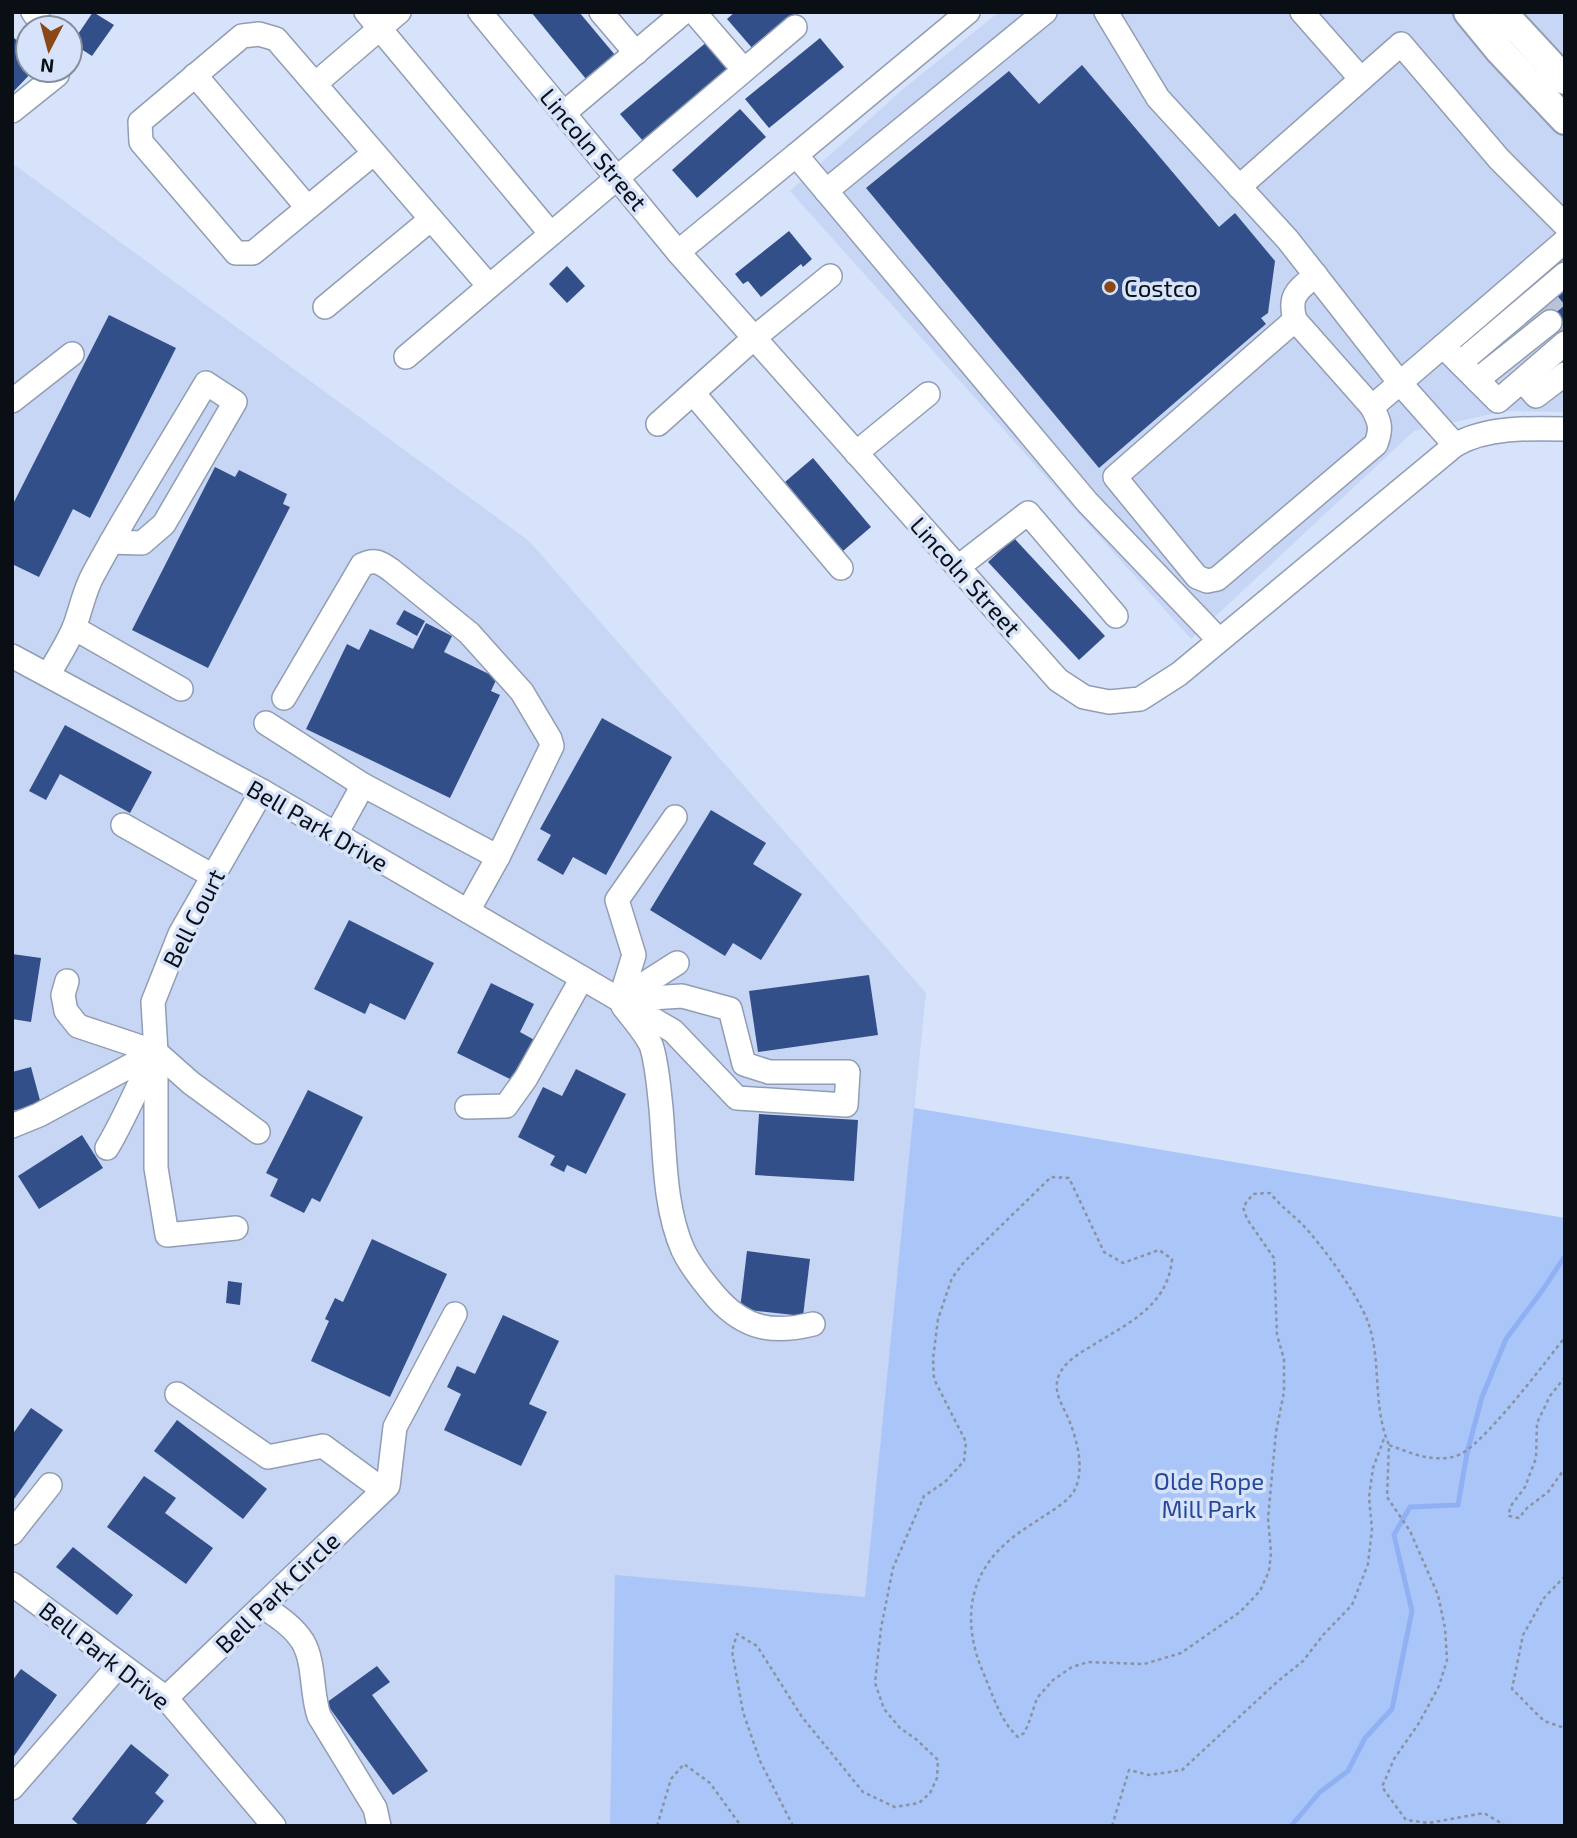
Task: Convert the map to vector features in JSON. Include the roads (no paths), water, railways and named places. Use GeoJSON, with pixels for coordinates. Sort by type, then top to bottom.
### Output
{"type":"FeatureCollection","features":[{"type":"Feature","properties":{"kind":"main road"},"geometry":{"type":"LineString","coordinates":[[1468,12],[1500,51],[1565,120]]}},
{"type":"Feature","properties":{"kind":"main road"},"geometry":{"type":"LineString","coordinates":[[1502,12],[1565,80]]}},
{"type":"Feature","properties":{"kind":"street"},"geometry":{"type":"LineString","coordinates":[[315,84],[373,20],[399,12]]}},
{"type":"Feature","properties":{"kind":"street","name":"Lincoln Street"},"geometry":{"type":"LineString","coordinates":[[480,12],[678,252],[1058,680],[1084,697],[1108,702],[1140,699],[1179,674],[1467,438],[1504,431],[1565,429]]}},
{"type":"Feature","properties":{"kind":"street"},"geometry":{"type":"LineString","coordinates":[[601,12],[636,53]]}},
{"type":"Feature","properties":{"kind":"street"},"geometry":{"type":"LineString","coordinates":[[564,113],[684,12]]}},
{"type":"Feature","properties":{"kind":"street"},"geometry":{"type":"LineString","coordinates":[[694,12],[744,70]]}},
{"type":"Feature","properties":{"kind":"street"},"geometry":{"type":"LineString","coordinates":[[678,252],[968,12]]}},
{"type":"Feature","properties":{"kind":"street"},"geometry":{"type":"LineString","coordinates":[[826,191],[1045,12]]}},
{"type":"Feature","properties":{"kind":"street"},"geometry":{"type":"LineString","coordinates":[[1106,12],[1158,99],[1288,240],[1400,383],[1455,446]]}},
{"type":"Feature","properties":{"kind":"street"},"geometry":{"type":"LineString","coordinates":[[1302,12],[1361,79]]}},
{"type":"Feature","properties":{"kind":"street"},"geometry":{"type":"LineString","coordinates":[[373,20],[551,234]]}},
{"type":"Feature","properties":{"kind":"street"},"geometry":{"type":"LineString","coordinates":[[406,357],[795,27]]}},
{"type":"Feature","properties":{"kind":"street"},"geometry":{"type":"LineString","coordinates":[[374,153],[253,253],[236,253],[141,142],[140,122],[242,36],[260,34],[276,38],[489,286]]}},
{"type":"Feature","properties":{"kind":"street"},"geometry":{"type":"LineString","coordinates":[[1239,187],[1401,44],[1499,159],[1565,225]]}},
{"type":"Feature","properties":{"kind":"street"},"geometry":{"type":"LineString","coordinates":[[195,75],[307,207]]}},
{"type":"Feature","properties":{"kind":"street"},"geometry":{"type":"LineString","coordinates":[[12,111],[46,84]]}},
{"type":"Feature","properties":{"kind":"street"},"geometry":{"type":"LineString","coordinates":[[796,155],[1087,502],[1219,640]]}},
{"type":"Feature","properties":{"kind":"street"},"geometry":{"type":"LineString","coordinates":[[325,307],[431,219]]}},
{"type":"Feature","properties":{"kind":"street"},"geometry":{"type":"LineString","coordinates":[[1372,407],[1565,241]]}},
{"type":"Feature","properties":{"kind":"street"},"geometry":{"type":"LineString","coordinates":[[1473,376],[1565,274]]}},
{"type":"Feature","properties":{"kind":"street"},"geometry":{"type":"LineString","coordinates":[[1115,477],[1197,577],[1207,581],[1217,579],[1376,444],[1381,423],[1372,407],[1295,320],[1292,308],[1296,293],[1316,275]]}},
{"type":"Feature","properties":{"kind":"street"},"geometry":{"type":"LineString","coordinates":[[658,424],[754,338],[830,276]]}},
{"type":"Feature","properties":{"kind":"street"},"geometry":{"type":"LineString","coordinates":[[1087,502],[1295,320]]}},
{"type":"Feature","properties":{"kind":"street"},"geometry":{"type":"LineString","coordinates":[[1473,376],[1553,327]]}},
{"type":"Feature","properties":{"kind":"street"},"geometry":{"type":"LineString","coordinates":[[1521,388],[1553,327]]}},
{"type":"Feature","properties":{"kind":"street"},"geometry":{"type":"LineString","coordinates":[[1443,346],[1498,401],[1565,361]]}},
{"type":"Feature","properties":{"kind":"street"},"geometry":{"type":"LineString","coordinates":[[12,401],[72,354]]}},
{"type":"Feature","properties":{"kind":"street"},"geometry":{"type":"LineString","coordinates":[[1521,388],[1536,396],[1565,373]]}},
{"type":"Feature","properties":{"kind":"street"},"geometry":{"type":"LineString","coordinates":[[48,675],[74,628],[83,595],[111,542],[206,383],[235,402],[164,524],[142,543],[111,542]]}},
{"type":"Feature","properties":{"kind":"street"},"geometry":{"type":"LineString","coordinates":[[693,393],[841,568]]}},
{"type":"Feature","properties":{"kind":"street"},"geometry":{"type":"LineString","coordinates":[[856,453],[928,394]]}},
{"type":"Feature","properties":{"kind":"street"},"geometry":{"type":"LineString","coordinates":[[958,568],[1028,513],[1116,616]]}},
{"type":"Feature","properties":{"kind":"street"},"geometry":{"type":"LineString","coordinates":[[284,698],[362,565],[370,561],[379,562],[391,570],[469,634],[522,692],[550,738],[552,746],[468,911]]}},
{"type":"Feature","properties":{"kind":"street"},"geometry":{"type":"LineString","coordinates":[[74,628],[181,689]]}},
{"type":"Feature","properties":{"kind":"street","name":"Bell Park Drive"},"geometry":{"type":"LineString","coordinates":[[12,656],[262,791],[673,1031],[737,1098],[846,1105],[848,1072],[769,1072],[744,1064],[730,1009],[682,996],[620,1000]]}},
{"type":"Feature","properties":{"kind":"street"},"geometry":{"type":"LineString","coordinates":[[265,723],[363,785],[498,856]]}},
{"type":"Feature","properties":{"kind":"street"},"geometry":{"type":"LineString","coordinates":[[336,834],[363,785]]}},
{"type":"Feature","properties":{"kind":"street","name":"Bell Court"},"geometry":{"type":"LineString","coordinates":[[236,1228],[167,1236],[156,1168],[153,1002],[180,934],[262,791]]}},
{"type":"Feature","properties":{"kind":"street"},"geometry":{"type":"LineString","coordinates":[[620,1000],[635,955],[617,900],[675,817]]}},
{"type":"Feature","properties":{"kind":"street"},"geometry":{"type":"LineString","coordinates":[[123,825],[213,876]]}},
{"type":"Feature","properties":{"kind":"street"},"geometry":{"type":"LineString","coordinates":[[620,1000],[677,963]]}},
{"type":"Feature","properties":{"kind":"street"},"geometry":{"type":"LineString","coordinates":[[467,1107],[506,1106],[526,1078],[582,978]]}},
{"type":"Feature","properties":{"kind":"street"},"geometry":{"type":"LineString","coordinates":[[67,981],[63,995],[66,1012],[78,1026],[156,1052],[191,1083],[258,1132]]}},
{"type":"Feature","properties":{"kind":"street"},"geometry":{"type":"LineString","coordinates":[[620,1000],[651,1045],[659,1091],[671,1212],[683,1251],[704,1283],[724,1306],[743,1321],[767,1328],[793,1329],[813,1324]]}},
{"type":"Feature","properties":{"kind":"street"},"geometry":{"type":"LineString","coordinates":[[12,1126],[39,1115],[156,1052]]}},
{"type":"Feature","properties":{"kind":"street"},"geometry":{"type":"LineString","coordinates":[[107,1148],[156,1052]]}},
{"type":"Feature","properties":{"kind":"street"},"geometry":{"type":"LineString","coordinates":[[177,1394],[268,1457],[323,1446],[385,1488],[395,1427],[455,1314]]}},
{"type":"Feature","properties":{"kind":"street"},"geometry":{"type":"LineString","coordinates":[[12,1532],[50,1486]]}},
{"type":"Feature","properties":{"kind":"street","name":"Bell Park Circle"},"geometry":{"type":"LineString","coordinates":[[166,1698],[385,1488]]}},
{"type":"Feature","properties":{"kind":"street","name":"Bell Park Drive"},"geometry":{"type":"LineString","coordinates":[[12,1584],[166,1698],[274,1826]]}},
{"type":"Feature","properties":{"kind":"street"},"geometry":{"type":"LineString","coordinates":[[262,1606],[286,1622],[303,1642],[310,1664],[313,1700],[319,1716],[375,1808],[379,1826]]}},
{"type":"Feature","properties":{"kind":"street"},"geometry":{"type":"LineString","coordinates":[[12,1788],[120,1664]]}},
{"type":"Feature","properties":{"kind":"waterway"},"geometry":{"type":"LineString","coordinates":[[1291,1826],[1320,1792],[1348,1771],[1365,1738],[1392,1709],[1412,1611],[1394,1535],[1410,1507],[1458,1505],[1467,1453],[1482,1397],[1506,1339],[1565,1256]]}},
{"type":"Feature","properties":{"kind":"tunnel"},"geometry":{"type":"LineString","coordinates":[[1540,311],[1565,290]]}},
{"type":"Feature","properties":{"kind":"tunnel"},"geometry":{"type":"LineString","coordinates":[[1558,332],[1565,326]]}},
{"type":"Feature","properties":{"kind":"place","name":"Costco"},"geometry":{"type":"Point","coordinates":[1110,287]}},
{"type":"Feature","properties":{"kind":"park label","name":"Olde Rope Mill Park"},"geometry":{"type":"Point","coordinates":[1209,1494]}}]}
